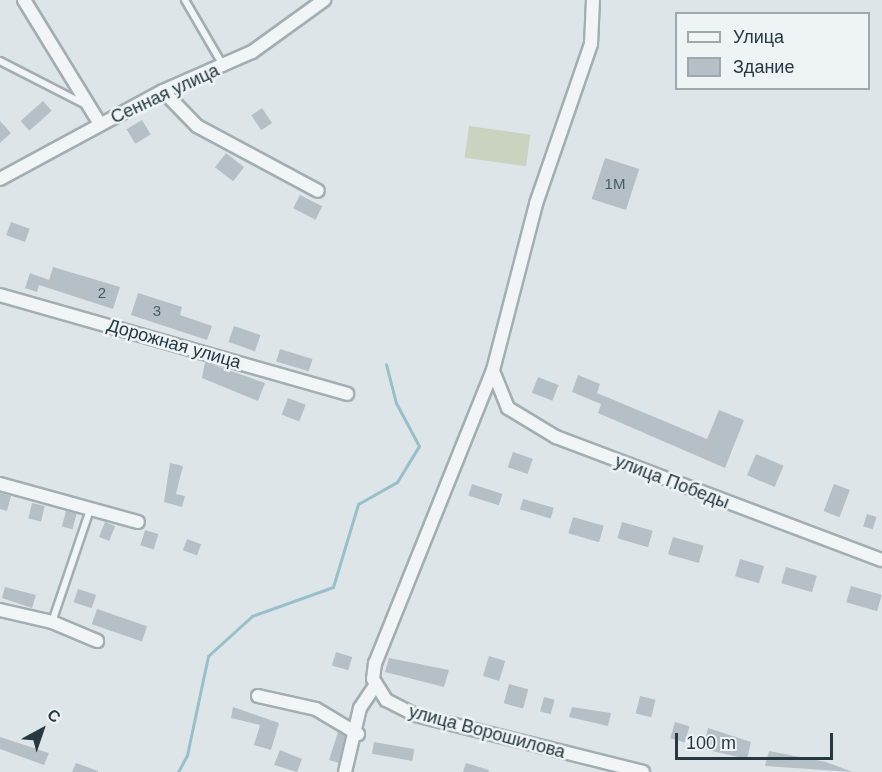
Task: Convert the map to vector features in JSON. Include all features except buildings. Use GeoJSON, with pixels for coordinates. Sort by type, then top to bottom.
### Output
{"type":"FeatureCollection","features":[{"type":"Feature","properties":{"kind":"street"},"geometry":{"type":"LineString","coordinates":[[24,0],[100,124]]}},
{"type":"Feature","properties":{"kind":"street","name":"Сенная улица"},"geometry":{"type":"LineString","coordinates":[[0,179],[163,91],[224,67],[324,0]]}},
{"type":"Feature","properties":{"kind":"street"},"geometry":{"type":"LineString","coordinates":[[345,772],[358,734],[360,708],[375,686],[375,663],[493,370],[536,204],[591,44],[593,0]]}},
{"type":"Feature","properties":{"kind":"street"},"geometry":{"type":"LineString","coordinates":[[163,91],[198,126],[318,192]]}},
{"type":"Feature","properties":{"kind":"street","name":"Дорожная улица"},"geometry":{"type":"LineString","coordinates":[[0,295],[347,393]]}},
{"type":"Feature","properties":{"kind":"street","name":"улица Победы"},"geometry":{"type":"LineString","coordinates":[[493,370],[508,408],[556,437],[882,560]]}},
{"type":"Feature","properties":{"kind":"street"},"geometry":{"type":"LineString","coordinates":[[0,484],[138,522]]}},
{"type":"Feature","properties":{"kind":"street"},"geometry":{"type":"LineString","coordinates":[[0,610],[52,622],[97,641]]}},
{"type":"Feature","properties":{"kind":"street","name":"улица Ворошилова"},"geometry":{"type":"LineString","coordinates":[[375,686],[392,705],[415,715],[643,772]]}},
{"type":"Feature","properties":{"kind":"street"},"geometry":{"type":"LineString","coordinates":[[258,696],[316,709],[358,734]]}},
{"type":"Feature","properties":{"kind":"lane"},"geometry":{"type":"LineString","coordinates":[[184,0],[224,67]]}},
{"type":"Feature","properties":{"kind":"lane"},"geometry":{"type":"LineString","coordinates":[[0,61],[89,106]]}},
{"type":"Feature","properties":{"kind":"lane"},"geometry":{"type":"LineString","coordinates":[[52,622],[90,510]]}},
{"type":"Feature","properties":{"kind":"green space"},"geometry":{"type":"Polygon","coordinates":[[[469,126],[530,135],[526,166],[465,158],[469,126]]]}},
{"type":"Feature","properties":{"kind":"waterway"},"geometry":{"type":"LineString","coordinates":[[178,772],[187,755],[208,656],[252,616],[333,587],[358,504],[397,482],[419,446],[396,403],[386,364]]}}]}
